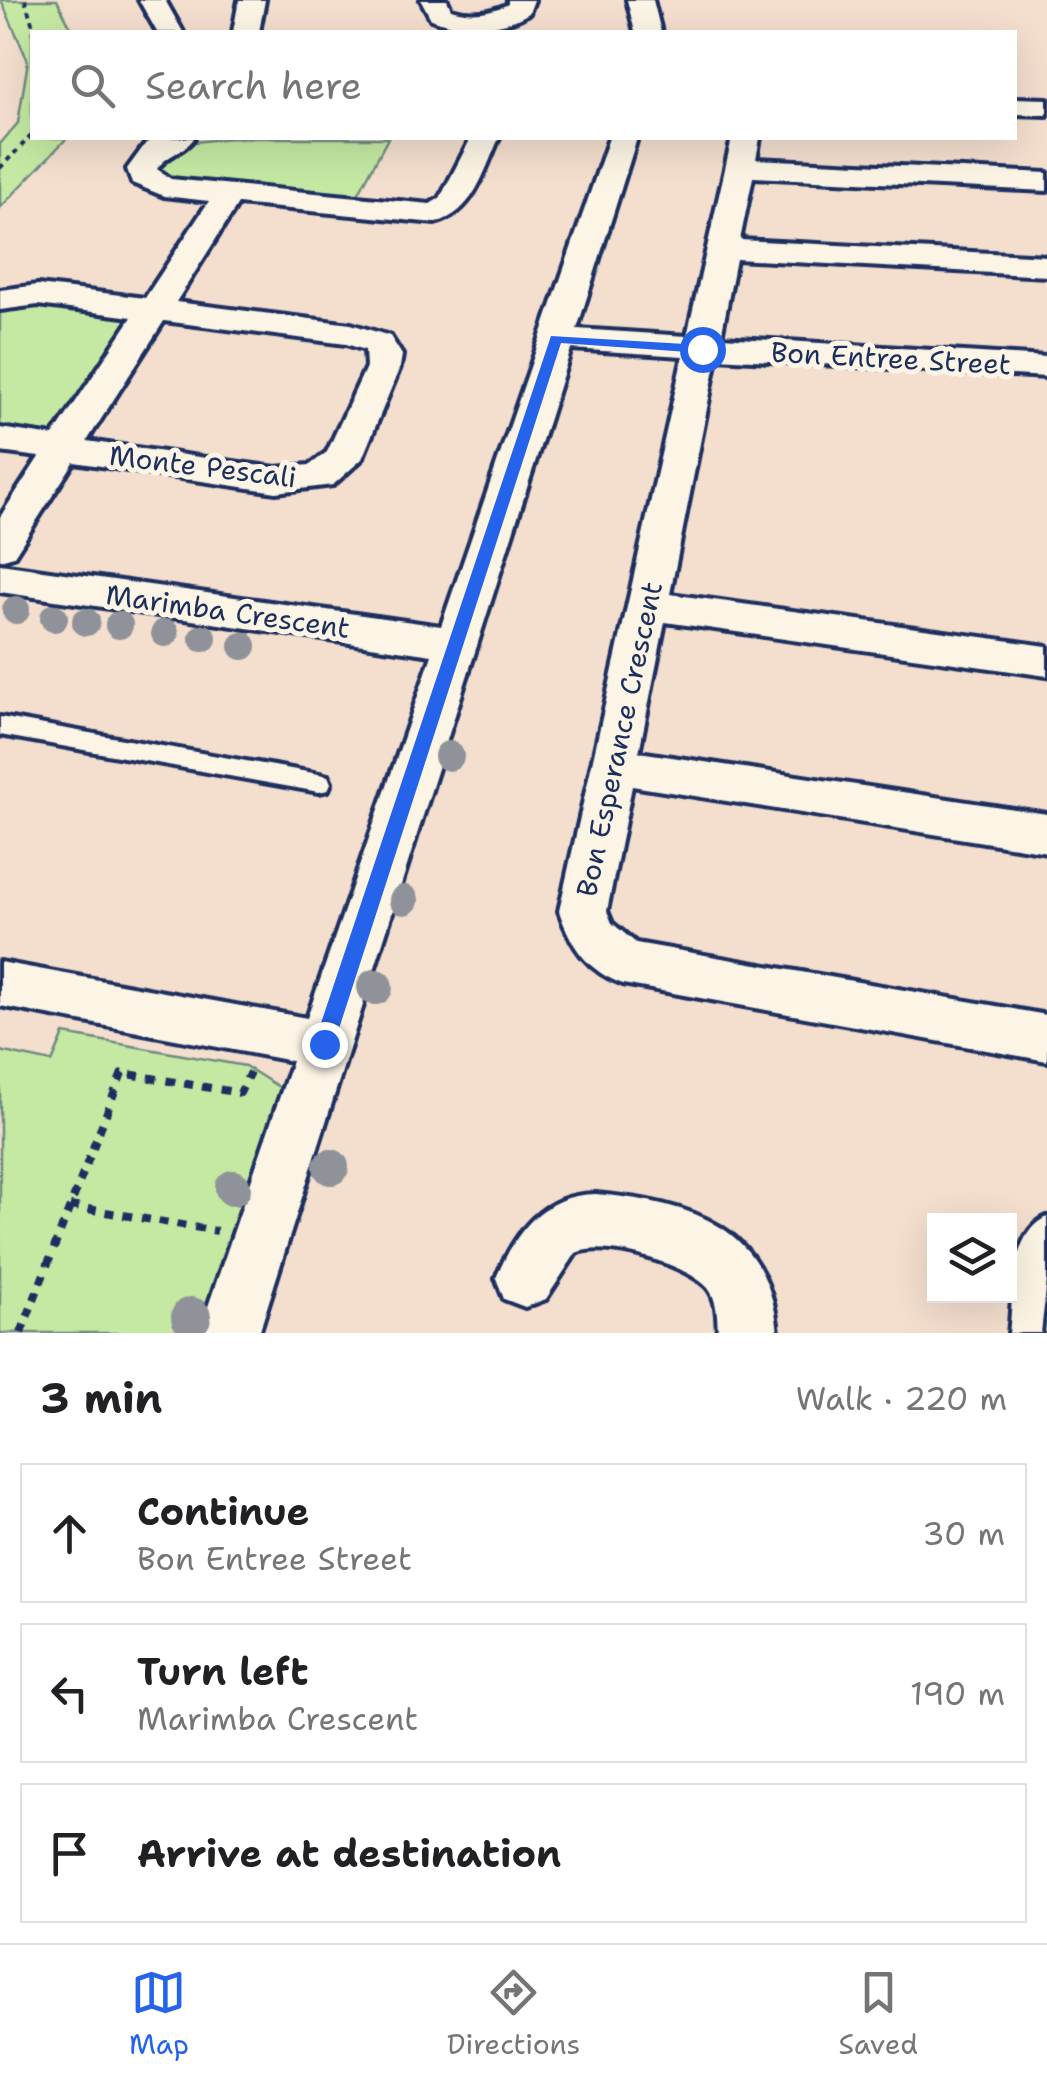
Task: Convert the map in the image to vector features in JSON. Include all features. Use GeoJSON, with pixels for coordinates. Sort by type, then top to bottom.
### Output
{"type":"FeatureCollection","features":[{"type":"Feature","properties":{"kind":"street"},"geometry":{"type":"LineString","coordinates":[[152,0],[169,30]]}},
{"type":"Feature","properties":{"kind":"street"},"geometry":{"type":"LineString","coordinates":[[246,30],[252,0]]}},
{"type":"Feature","properties":{"kind":"street"},"geometry":{"type":"LineString","coordinates":[[434,0],[440,14],[462,20],[511,14],[520,8],[521,0]]}},
{"type":"Feature","properties":{"kind":"street"},"geometry":{"type":"LineString","coordinates":[[640,0],[648,30]]}},
{"type":"Feature","properties":{"kind":"street"},"geometry":{"type":"LineString","coordinates":[[1017,106],[1047,107]]}},
{"type":"Feature","properties":{"kind":"street"},"geometry":{"type":"LineString","coordinates":[[176,140],[151,153],[142,168],[143,176],[164,187],[436,214],[454,204],[484,140]]}},
{"type":"Feature","properties":{"kind":"street"},"geometry":{"type":"LineString","coordinates":[[230,1332],[260,1239],[305,1040],[455,643],[622,140]]}},
{"type":"Feature","properties":{"kind":"street"},"geometry":{"type":"LineString","coordinates":[[743,152],[1047,182]]}},
{"type":"Feature","properties":{"kind":"street","name":"Bon Esperance Crescent"},"geometry":{"type":"LineString","coordinates":[[743,152],[583,911],[592,936],[623,962],[1047,1038]]}},
{"type":"Feature","properties":{"kind":"street","name":"Monte Pescali"},"geometry":{"type":"LineString","coordinates":[[0,547],[229,194]]}},
{"type":"Feature","properties":{"kind":"street"},"geometry":{"type":"LineString","coordinates":[[722,249],[1047,266]]}},
{"type":"Feature","properties":{"kind":"street","name":"Monte Pescali"},"geometry":{"type":"LineString","coordinates":[[0,300],[38,295],[351,334],[378,343],[384,355],[384,367],[342,459],[320,476],[276,480],[0,440]]}},
{"type":"Feature","properties":{"kind":"street","name":"Bon Entree Street"},"geometry":{"type":"LineString","coordinates":[[556,338],[1047,366]]}},
{"type":"Feature","properties":{"kind":"street","name":"Marimba Crescent"},"geometry":{"type":"LineString","coordinates":[[0,578],[455,643]]}},
{"type":"Feature","properties":{"kind":"street"},"geometry":{"type":"LineString","coordinates":[[647,604],[1047,661]]}},
{"type":"Feature","properties":{"kind":"street"},"geometry":{"type":"LineString","coordinates":[[611,764],[1047,833]]}},
{"type":"Feature","properties":{"kind":"street"},"geometry":{"type":"LineString","coordinates":[[0,984],[305,1040]]}},
{"type":"Feature","properties":{"kind":"street"},"geometry":{"type":"LineString","coordinates":[[525,1278],[554,1234],[582,1221],[689,1239],[721,1260],[734,1274],[748,1314],[748,1333]]}},
{"type":"Feature","properties":{"kind":"lane"},"geometry":{"type":"LineString","coordinates":[[0,726],[319,783]]}},
{"type":"Feature","properties":{"kind":"lane"},"geometry":{"type":"LineString","coordinates":[[1025,1333],[1036,1245],[1047,1232]]}},
{"type":"Feature","properties":{"kind":"path"},"geometry":{"type":"LineString","coordinates":[[25,0],[34,30]]}},
{"type":"Feature","properties":{"kind":"path"},"geometry":{"type":"LineString","coordinates":[[0,168],[30,138]]}},
{"type":"Feature","properties":{"kind":"path"},"geometry":{"type":"LineString","coordinates":[[20,1333],[122,1073],[240,1093],[247,1073],[275,1068],[305,1040]]}},
{"type":"Feature","properties":{"kind":"path"},"geometry":{"type":"LineString","coordinates":[[70,1206],[260,1239]]}},
{"type":"Feature","properties":{"kind":"green space"},"geometry":{"type":"Polygon","coordinates":[[[1,0],[57,0],[72,30],[30,30],[30,140],[65,140],[0,208],[0,144],[18,123],[28,61],[1,0]]]}},
{"type":"Feature","properties":{"kind":"green space"},"geometry":{"type":"Polygon","coordinates":[[[387,140],[354,202],[173,182],[151,165],[185,143],[387,140]]]}},
{"type":"Feature","properties":{"kind":"green space"},"geometry":{"type":"Polygon","coordinates":[[[26,302],[124,315],[130,323],[59,430],[45,436],[0,431],[0,308],[26,302]]]}},
{"type":"Feature","properties":{"kind":"green space"},"geometry":{"type":"Polygon","coordinates":[[[64,1034],[245,1066],[282,1089],[202,1333],[0,1333],[0,1051],[52,1062],[64,1034]]]}},
{"type":"Feature","properties":{"kind":"route"},"geometry":{"type":"LineString","coordinates":[[324,1044],[556,338],[702,349]]}}]}
